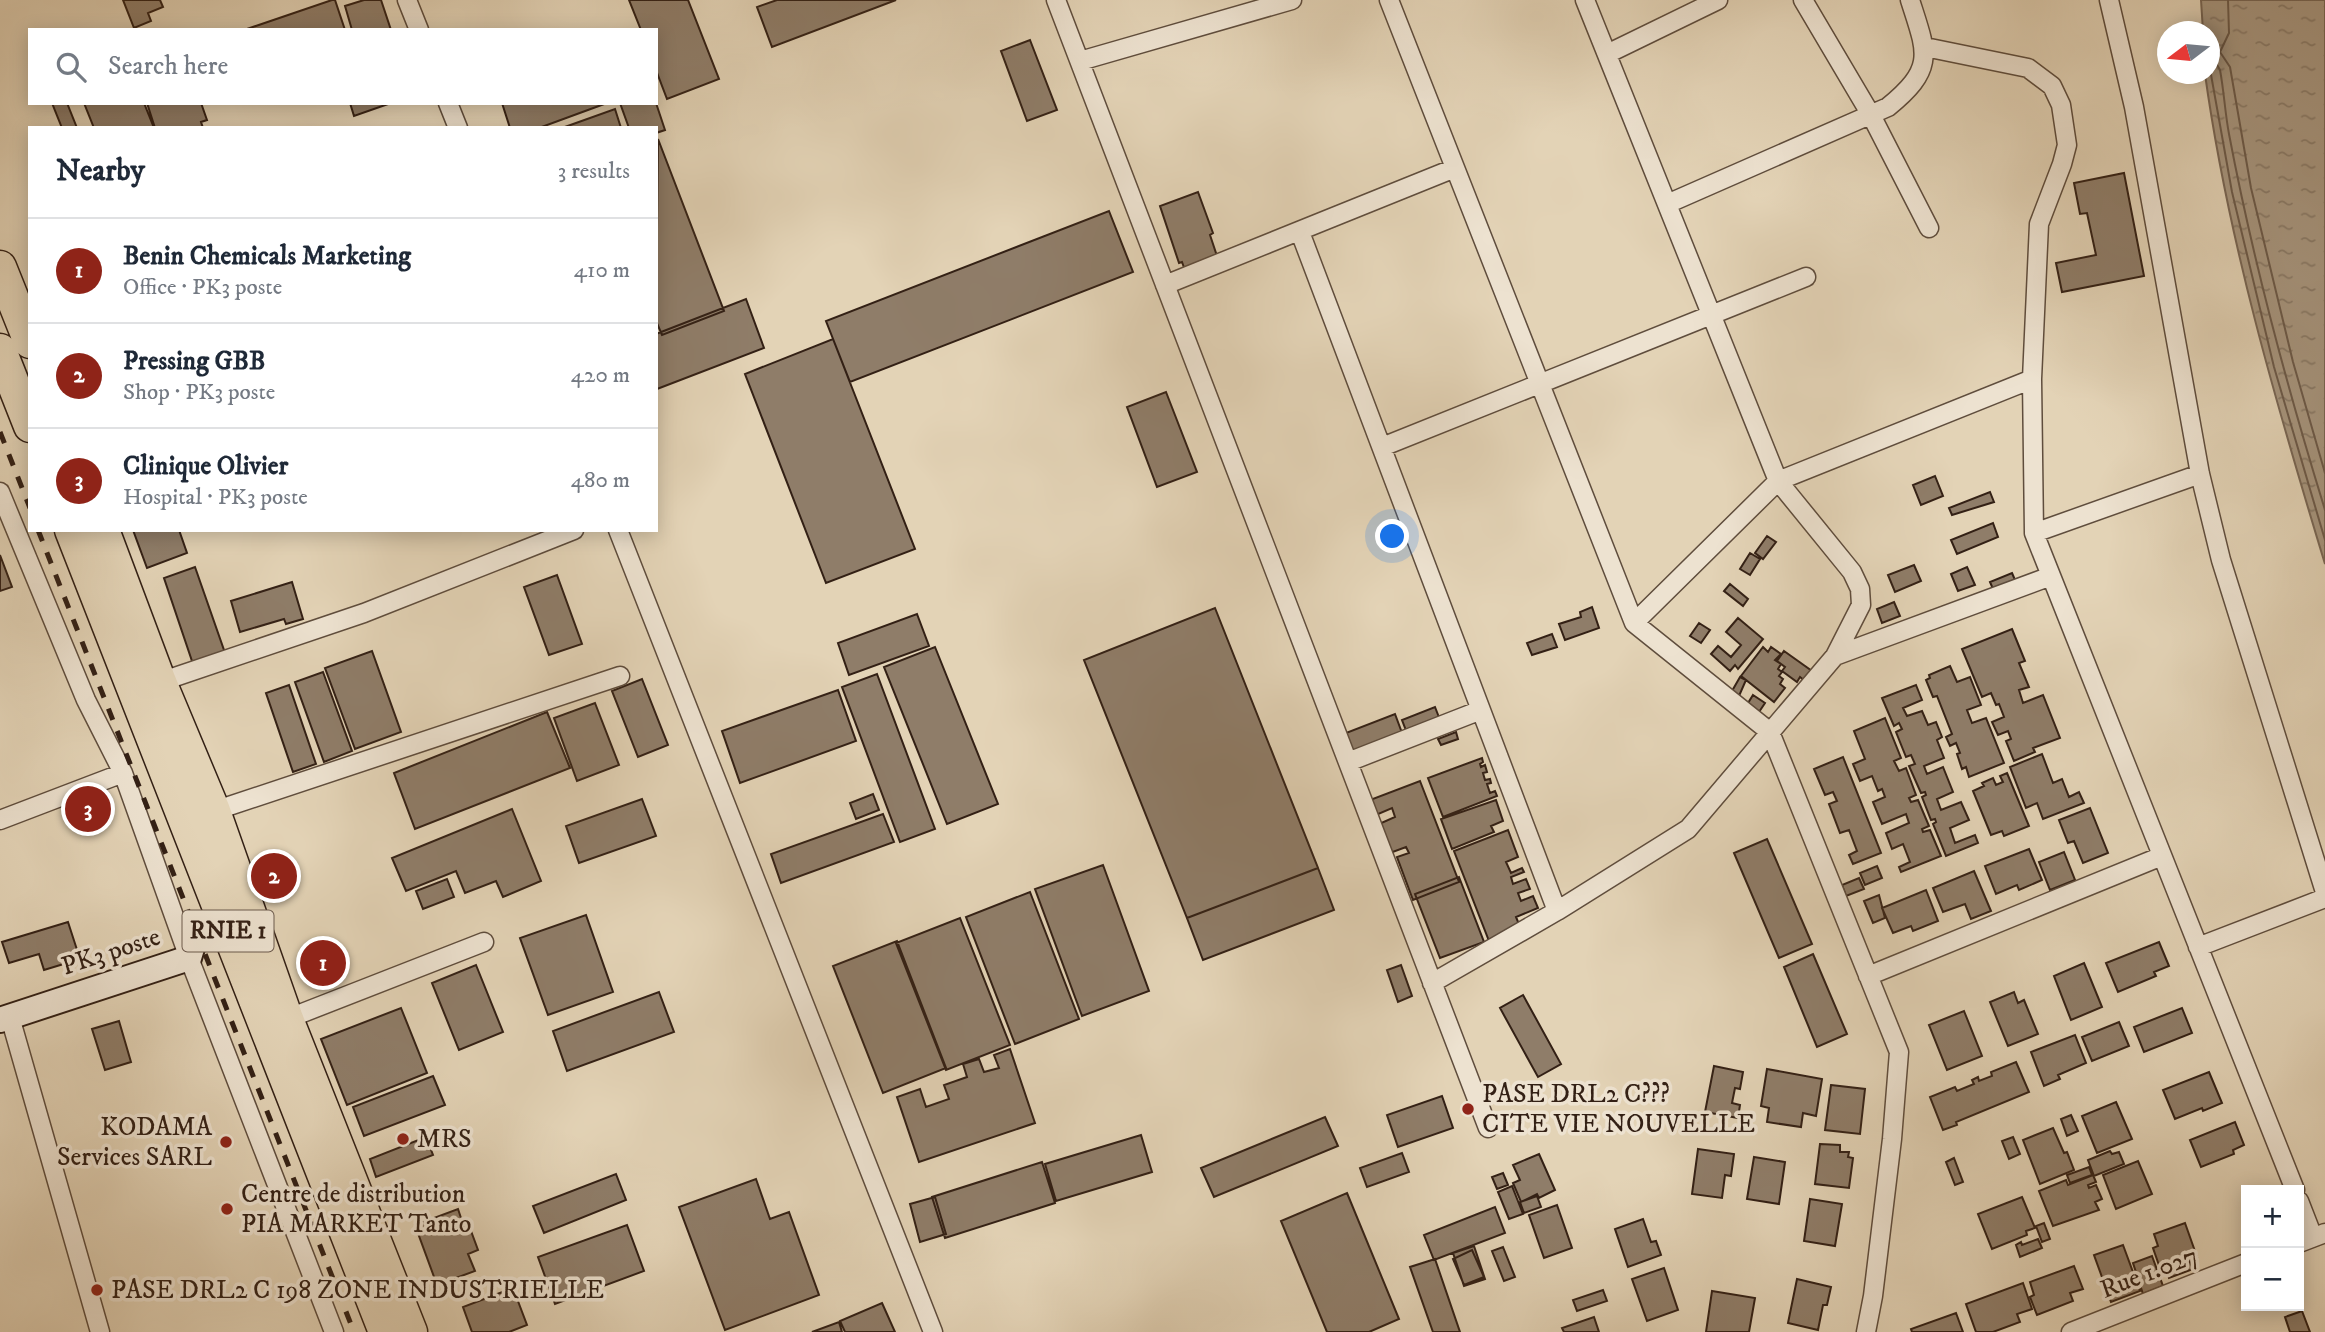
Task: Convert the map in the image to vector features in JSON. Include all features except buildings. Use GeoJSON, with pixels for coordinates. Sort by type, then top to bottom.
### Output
{"type":"FeatureCollection","features":[{"type":"Feature","properties":{"kind":"highway"},"geometry":{"type":"LineString","coordinates":[[0,267],[28,337]]}},
{"type":"Feature","properties":{"kind":"highway"},"geometry":{"type":"LineString","coordinates":[[0,350],[28,421]]}},
{"type":"Feature","properties":{"kind":"highway","name":"RNIE 1"},"geometry":{"type":"LineString","coordinates":[[72,532],[384,1332]]}},
{"type":"Feature","properties":{"kind":"highway","name":"RNIE 1"},"geometry":{"type":"LineString","coordinates":[[104,532],[160,682],[214,811],[287,1019],[411,1332]]}},
{"type":"Feature","properties":{"kind":"street"},"geometry":{"type":"LineString","coordinates":[[407,0],[418,28]]}},
{"type":"Feature","properties":{"kind":"street"},"geometry":{"type":"LineString","coordinates":[[1056,0],[1488,1128]]}},
{"type":"Feature","properties":{"kind":"street"},"geometry":{"type":"LineString","coordinates":[[1080,61],[1292,0]]}},
{"type":"Feature","properties":{"kind":"street"},"geometry":{"type":"LineString","coordinates":[[1389,0],[1634,623],[1770,732],[1899,1052],[1892,1139],[1873,1296],[1866,1332]]}},
{"type":"Feature","properties":{"kind":"street"},"geometry":{"type":"LineString","coordinates":[[1432,983],[1557,911],[1688,829],[1835,656],[1861,605],[1860,589],[1852,572],[1778,481],[1585,0]]}},
{"type":"Feature","properties":{"kind":"street"},"geometry":{"type":"LineString","coordinates":[[1607,54],[1718,0]]}},
{"type":"Feature","properties":{"kind":"street"},"geometry":{"type":"LineString","coordinates":[[1803,0],[1871,114],[1929,228]]}},
{"type":"Feature","properties":{"kind":"street"},"geometry":{"type":"LineString","coordinates":[[1667,204],[1888,107],[1907,92],[1922,70],[1925,47],[1910,0]]}},
{"type":"Feature","properties":{"kind":"street"},"geometry":{"type":"LineString","coordinates":[[2109,0],[2134,107],[2200,474],[2221,560],[2325,892]]}},
{"type":"Feature","properties":{"kind":"street"},"geometry":{"type":"LineString","coordinates":[[1925,47],[2028,68],[2052,86],[2061,105],[2067,145],[2039,224],[2032,379],[2034,533],[2293,1185]]}},
{"type":"Feature","properties":{"kind":"street"},"geometry":{"type":"LineString","coordinates":[[449,105],[457,126]]}},
{"type":"Feature","properties":{"kind":"street"},"geometry":{"type":"LineString","coordinates":[[1165,285],[1455,168]]}},
{"type":"Feature","properties":{"kind":"street"},"geometry":{"type":"LineString","coordinates":[[1300,232],[1557,911]]}},
{"type":"Feature","properties":{"kind":"street"},"geometry":{"type":"LineString","coordinates":[[1382,447],[1806,277]]}},
{"type":"Feature","properties":{"kind":"street"},"geometry":{"type":"LineString","coordinates":[[1634,623],[1778,481],[2032,379]]}},
{"type":"Feature","properties":{"kind":"street"},"geometry":{"type":"LineString","coordinates":[[2034,533],[2200,474]]}},
{"type":"Feature","properties":{"kind":"street"},"geometry":{"type":"LineString","coordinates":[[0,492],[86,700],[123,773],[189,958],[329,1330]]}},
{"type":"Feature","properties":{"kind":"street"},"geometry":{"type":"LineString","coordinates":[[160,682],[364,613],[569,532]]}},
{"type":"Feature","properties":{"kind":"street"},"geometry":{"type":"LineString","coordinates":[[619,532],[933,1332]]}},
{"type":"Feature","properties":{"kind":"street"},"geometry":{"type":"LineString","coordinates":[[1835,656],[2051,576]]}},
{"type":"Feature","properties":{"kind":"street"},"geometry":{"type":"LineString","coordinates":[[214,811],[620,676]]}},
{"type":"Feature","properties":{"kind":"street"},"geometry":{"type":"LineString","coordinates":[[1348,762],[1481,710]]}},
{"type":"Feature","properties":{"kind":"street"},"geometry":{"type":"LineString","coordinates":[[0,820],[123,773]]}},
{"type":"Feature","properties":{"kind":"street"},"geometry":{"type":"LineString","coordinates":[[1868,976],[2162,856]]}},
{"type":"Feature","properties":{"kind":"street"},"geometry":{"type":"LineString","coordinates":[[2198,947],[2325,898]]}},
{"type":"Feature","properties":{"kind":"street","name":"PK3 poste"},"geometry":{"type":"LineString","coordinates":[[5,1018],[189,958],[196,935],[225,923]]}},
{"type":"Feature","properties":{"kind":"street"},"geometry":{"type":"LineString","coordinates":[[287,1019],[485,942]]}},
{"type":"Feature","properties":{"kind":"street"},"geometry":{"type":"LineString","coordinates":[[5,1018],[100,1332]]}},
{"type":"Feature","properties":{"kind":"street"},"geometry":{"type":"LineString","coordinates":[[2304,1215],[2312,1238]]}},
{"type":"Feature","properties":{"kind":"street","name":"Rue 1.027"},"geometry":{"type":"LineString","coordinates":[[2071,1332],[2241,1265]]}},
{"type":"Feature","properties":{"kind":"water"},"geometry":{"type":"Polygon","coordinates":[[[2201,0],[2325,0],[2325,564],[2255,321],[2215,136],[2207,84],[2220,84],[2220,21],[2202,21],[2201,0]]]}},
{"type":"Feature","properties":{"kind":"railway"},"geometry":{"type":"LineString","coordinates":[[0,432],[28,503]]}},
{"type":"Feature","properties":{"kind":"railway"},"geometry":{"type":"LineString","coordinates":[[39,532],[354,1332]]}},
{"type":"Feature","properties":{"kind":"place","name":"Clinique Olivier"},"geometry":{"type":"Point","coordinates":[88,809]}},
{"type":"Feature","properties":{"kind":"place","name":"Pressing GBB"},"geometry":{"type":"Point","coordinates":[274,876]}},
{"type":"Feature","properties":{"kind":"place","name":"Benin Chemicals Marketing"},"geometry":{"type":"Point","coordinates":[323,963]}},
{"type":"Feature","properties":{"kind":"place","name":"PASE DRL2 C??? CITE VIE NOUVELLE"},"geometry":{"type":"Point","coordinates":[1468,1109]}},
{"type":"Feature","properties":{"kind":"place","name":"MRS"},"geometry":{"type":"Point","coordinates":[403,1139]}},
{"type":"Feature","properties":{"kind":"place","name":"KODAMA Services SARL"},"geometry":{"type":"Point","coordinates":[226,1142]}},
{"type":"Feature","properties":{"kind":"place","name":"Centre de distribution PIA MARKET Tanto"},"geometry":{"type":"Point","coordinates":[227,1209]}},
{"type":"Feature","properties":{"kind":"place","name":"PASE DRL2 C 198 ZONE INDUSTRIELLE"},"geometry":{"type":"Point","coordinates":[97,1290]}}]}
